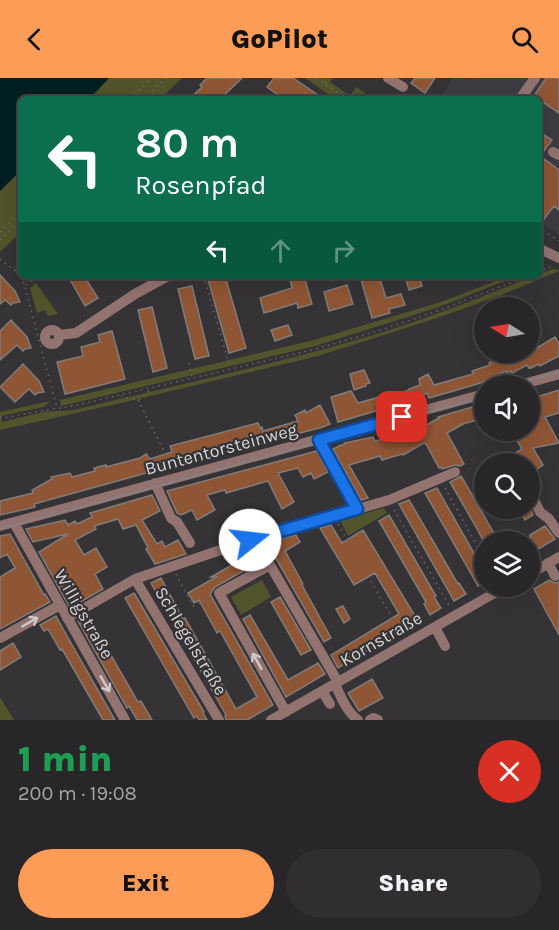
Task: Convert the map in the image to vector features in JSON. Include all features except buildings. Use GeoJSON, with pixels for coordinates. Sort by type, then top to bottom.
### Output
{"type":"FeatureCollection","features":[{"type":"Feature","properties":{"kind":"street"},"geometry":{"type":"LineString","coordinates":[[388,78],[403,87]]}},
{"type":"Feature","properties":{"kind":"street"},"geometry":{"type":"LineString","coordinates":[[522,96],[535,78]]}},
{"type":"Feature","properties":{"kind":"street"},"geometry":{"type":"LineString","coordinates":[[542,251],[557,262]]}},
{"type":"Feature","properties":{"kind":"street"},"geometry":{"type":"LineString","coordinates":[[42,340],[54,344],[58,341],[59,335],[76,333],[120,303],[163,279]]}},
{"type":"Feature","properties":{"kind":"street"},"geometry":{"type":"LineString","coordinates":[[540,379],[559,374]]}},
{"type":"Feature","properties":{"kind":"street","name":"Buntentorsteinweg"},"geometry":{"type":"LineString","coordinates":[[0,526],[474,397]]}},
{"type":"Feature","properties":{"kind":"street"},"geometry":{"type":"LineString","coordinates":[[319,440],[357,509]]}},
{"type":"Feature","properties":{"kind":"street"},"geometry":{"type":"LineString","coordinates":[[67,618],[135,579],[250,540],[389,500],[455,472]]}},
{"type":"Feature","properties":{"kind":"street"},"geometry":{"type":"LineString","coordinates":[[155,483],[171,518],[177,522],[190,543]]}},
{"type":"Feature","properties":{"kind":"street"},"geometry":{"type":"LineString","coordinates":[[540,512],[549,519],[559,533]]}},
{"type":"Feature","properties":{"kind":"street","name":"Willigstraße"},"geometry":{"type":"LineString","coordinates":[[14,523],[125,720]]}},
{"type":"Feature","properties":{"kind":"street"},"geometry":{"type":"LineString","coordinates":[[540,568],[559,557]]}},
{"type":"Feature","properties":{"kind":"street"},"geometry":{"type":"LineString","coordinates":[[548,563],[555,576]]}},
{"type":"Feature","properties":{"kind":"street"},"geometry":{"type":"LineString","coordinates":[[286,712],[219,593],[270,565],[336,683],[341,698],[351,715],[358,720]]}},
{"type":"Feature","properties":{"kind":"street","name":"Schlegelstraße"},"geometry":{"type":"LineString","coordinates":[[135,579],[219,720]]}},
{"type":"Feature","properties":{"kind":"street","name":"Kornstraße"},"geometry":{"type":"LineString","coordinates":[[271,720],[488,597]]}},
{"type":"Feature","properties":{"kind":"street"},"geometry":{"type":"LineString","coordinates":[[0,639],[60,605]]}},
{"type":"Feature","properties":{"kind":"street"},"geometry":{"type":"LineString","coordinates":[[435,627],[445,646]]}},
{"type":"Feature","properties":{"kind":"street"},"geometry":{"type":"LineString","coordinates":[[322,691],[330,705]]}},
{"type":"Feature","properties":{"kind":"street"},"geometry":{"type":"LineString","coordinates":[[370,720],[373,718],[378,720]]}},
{"type":"Feature","properties":{"kind":"path"},"geometry":{"type":"LineString","coordinates":[[133,96],[151,78]]}},
{"type":"Feature","properties":{"kind":"path"},"geometry":{"type":"LineString","coordinates":[[146,96],[166,78]]}},
{"type":"Feature","properties":{"kind":"path"},"geometry":{"type":"LineString","coordinates":[[316,78],[342,96]]}},
{"type":"Feature","properties":{"kind":"path"},"geometry":{"type":"LineString","coordinates":[[324,84],[328,78]]}},
{"type":"Feature","properties":{"kind":"path"},"geometry":{"type":"LineString","coordinates":[[0,232],[18,214]]}},
{"type":"Feature","properties":{"kind":"path"},"geometry":{"type":"LineString","coordinates":[[0,240],[18,222]]}},
{"type":"Feature","properties":{"kind":"path"},"geometry":{"type":"LineString","coordinates":[[542,230],[559,241]]}},
{"type":"Feature","properties":{"kind":"path"},"geometry":{"type":"LineString","coordinates":[[0,259],[18,272]]}},
{"type":"Feature","properties":{"kind":"path"},"geometry":{"type":"LineString","coordinates":[[542,270],[557,262]]}},
{"type":"Feature","properties":{"kind":"path"},"geometry":{"type":"LineString","coordinates":[[24,279],[42,340],[57,409]]}},
{"type":"Feature","properties":{"kind":"path"},"geometry":{"type":"LineString","coordinates":[[26,285],[35,279]]}},
{"type":"Feature","properties":{"kind":"path"},"geometry":{"type":"LineString","coordinates":[[205,279],[231,369]]}},
{"type":"Feature","properties":{"kind":"path"},"geometry":{"type":"LineString","coordinates":[[0,417],[57,409],[120,396],[316,349],[440,310],[520,279]]}},
{"type":"Feature","properties":{"kind":"path"},"geometry":{"type":"LineString","coordinates":[[189,363],[193,378]]}},
{"type":"Feature","properties":{"kind":"path"},"geometry":{"type":"LineString","coordinates":[[138,400],[152,388]]}},
{"type":"Feature","properties":{"kind":"path"},"geometry":{"type":"LineString","coordinates":[[120,396],[138,400]]}},
{"type":"Feature","properties":{"kind":"path"},"geometry":{"type":"LineString","coordinates":[[138,400],[178,477]]}},
{"type":"Feature","properties":{"kind":"path"},"geometry":{"type":"LineString","coordinates":[[440,479],[474,540]]}},
{"type":"Feature","properties":{"kind":"path"},"geometry":{"type":"LineString","coordinates":[[389,500],[455,616]]}},
{"type":"Feature","properties":{"kind":"path"},"geometry":{"type":"LineString","coordinates":[[334,516],[407,643]]}},
{"type":"Feature","properties":{"kind":"path"},"geometry":{"type":"LineString","coordinates":[[172,567],[193,606],[219,593]]}},
{"type":"Feature","properties":{"kind":"shaded area"},"geometry":{"type":"Polygon","coordinates":[[[453,78],[465,78],[469,81],[472,78],[559,78],[559,235],[542,222],[542,96],[442,96],[453,78]]]}},
{"type":"Feature","properties":{"kind":"green space"},"geometry":{"type":"Polygon","coordinates":[[[109,78],[182,78],[163,96],[92,96],[109,78]]]}},
{"type":"Feature","properties":{"kind":"green space"},"geometry":{"type":"Polygon","coordinates":[[[305,78],[333,78],[330,82],[350,96],[331,96],[305,78]]]}},
{"type":"Feature","properties":{"kind":"green space"},"geometry":{"type":"Polygon","coordinates":[[[356,87],[369,96],[350,96],[356,87]]]}},
{"type":"Feature","properties":{"kind":"green space"},"geometry":{"type":"Polygon","coordinates":[[[18,173],[18,235],[0,252],[0,191],[18,173]]]}},
{"type":"Feature","properties":{"kind":"green space"},"geometry":{"type":"Polygon","coordinates":[[[553,269],[559,270],[559,271],[542,278],[542,273],[553,269]]]}},
{"type":"Feature","properties":{"kind":"green space"},"geometry":{"type":"Polygon","coordinates":[[[501,279],[509,279],[439,307],[315,346],[61,406],[60,400],[314,340],[441,302],[501,279]]]}},
{"type":"Feature","properties":{"kind":"green space"},"geometry":{"type":"Polygon","coordinates":[[[526,279],[540,279],[496,297],[480,297],[526,279]]]}},
{"type":"Feature","properties":{"kind":"green space"},"geometry":{"type":"Polygon","coordinates":[[[36,283],[58,314],[48,316],[45,310],[37,313],[30,288],[36,283]]]}},
{"type":"Feature","properties":{"kind":"green space"},"geometry":{"type":"Polygon","coordinates":[[[474,299],[474,305],[318,356],[0,430],[0,412],[50,401],[44,407],[1,416],[2,422],[43,412],[74,410],[304,355],[419,320],[474,299]]]}},
{"type":"Feature","properties":{"kind":"green space"},"geometry":{"type":"Polygon","coordinates":[[[384,508],[387,513],[348,536],[340,520],[384,508]]]}},
{"type":"Feature","properties":{"kind":"green space"},"geometry":{"type":"Polygon","coordinates":[[[262,580],[271,597],[241,615],[231,597],[262,580]]]}},
{"type":"Feature","properties":{"kind":"green space"},"geometry":{"type":"Polygon","coordinates":[[[0,697],[14,720],[0,720],[0,697]]]}},
{"type":"Feature","properties":{"kind":"water"},"geometry":{"type":"Polygon","coordinates":[[[0,78],[109,78],[92,96],[18,96],[18,173],[0,191],[0,78]]]}},
{"type":"Feature","properties":{"kind":"tram line"},"geometry":{"type":"LineString","coordinates":[[540,377],[559,372]]}},
{"type":"Feature","properties":{"kind":"tram line"},"geometry":{"type":"LineString","coordinates":[[0,529],[474,400]]}},
{"type":"Feature","properties":{"kind":"route"},"geometry":{"type":"LineString","coordinates":[[250,540],[357,509],[319,440],[402,417]]}}]}
